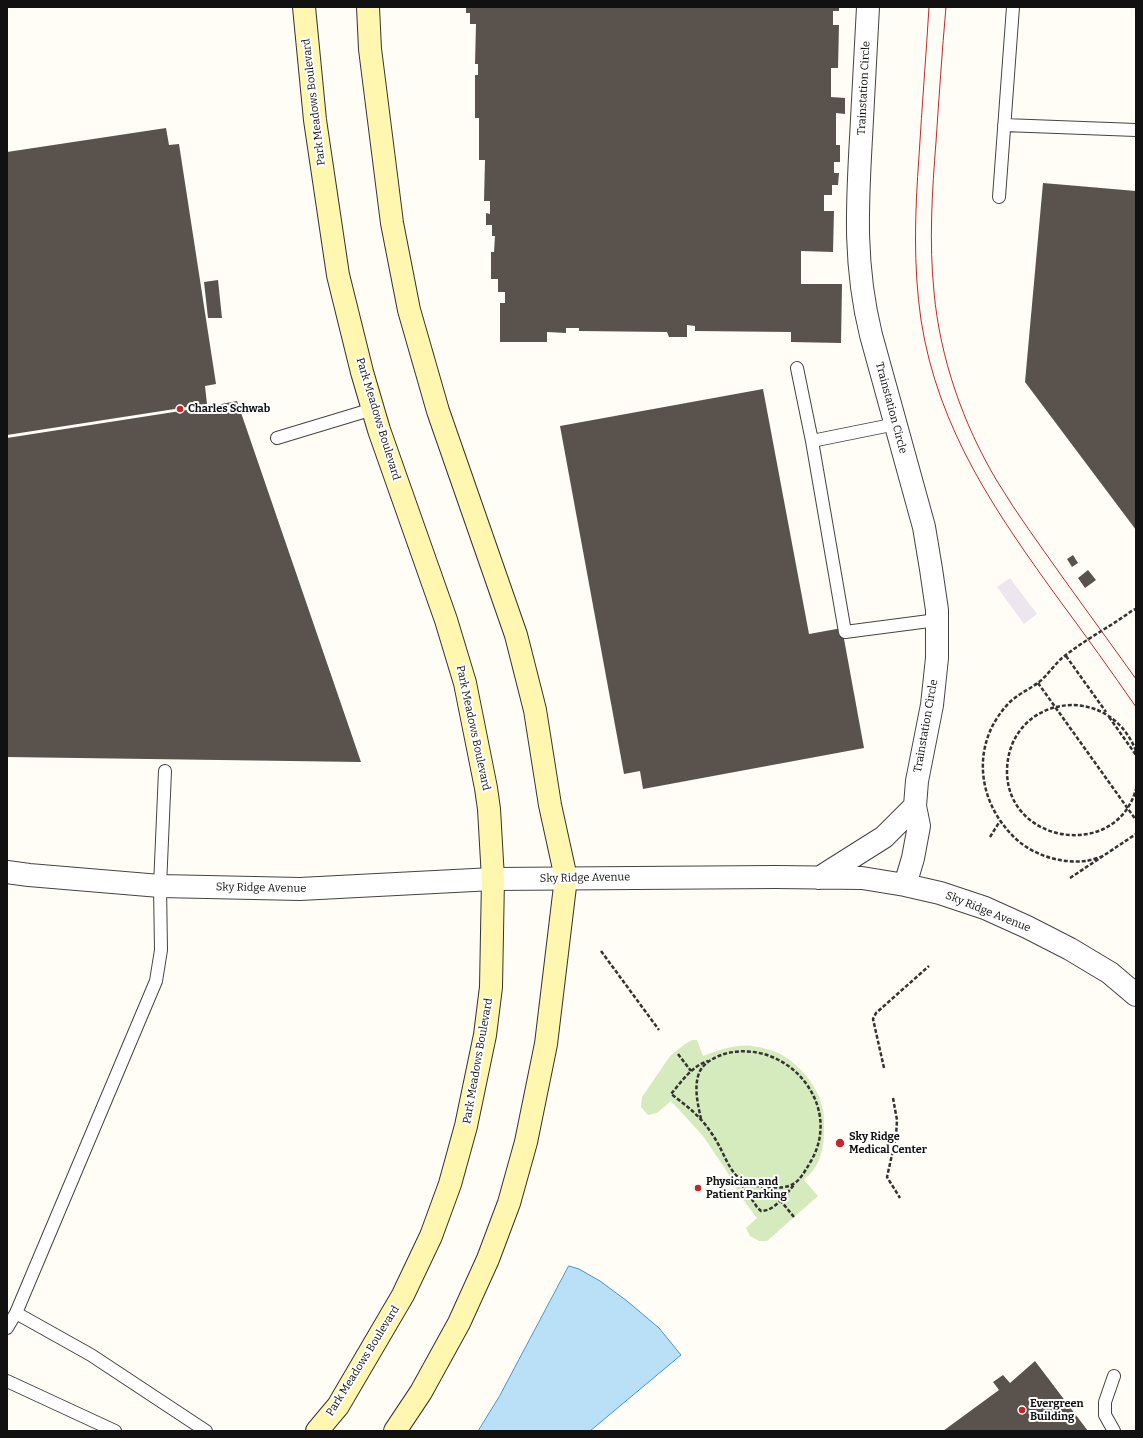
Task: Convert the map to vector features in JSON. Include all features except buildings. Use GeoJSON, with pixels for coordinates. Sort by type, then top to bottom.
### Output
{"type":"FeatureCollection","features":[{"type":"Feature","properties":{"kind":"main road","name":"Park Meadows Boulevard"},"geometry":{"type":"LineString","coordinates":[[304,7],[315,120],[338,275],[362,372],[379,430],[446,620],[465,683],[486,788],[489,809],[493,879],[490,987],[485,1035],[466,1126],[450,1184],[431,1236],[403,1296],[338,1406],[318,1431]]}},
{"type":"Feature","properties":{"kind":"main road"},"geometry":{"type":"LineString","coordinates":[[368,7],[370,49],[392,223],[409,310],[438,411],[516,635],[535,710],[550,805],[566,878],[546,1044],[526,1142],[509,1203],[488,1259],[459,1323],[421,1392],[395,1431]]}},
{"type":"Feature","properties":{"kind":"street","name":"Trainstation Circle"},"geometry":{"type":"LineString","coordinates":[[868,7],[859,184],[858,246],[860,277],[869,324],[924,527],[933,582],[937,620],[937,658],[932,705],[917,781],[915,806],[919,826],[913,858],[905,885]]}},
{"type":"Feature","properties":{"kind":"street"},"geometry":{"type":"LineString","coordinates":[[819,878],[884,837],[915,806]]}},
{"type":"Feature","properties":{"kind":"street","name":"Sky Ridge Avenue"},"geometry":{"type":"LineString","coordinates":[[7,872],[160,886],[300,889],[493,879],[862,878],[905,885],[940,893],[985,908],[1070,949],[1110,973],[1136,995]]}},
{"type":"Feature","properties":{"kind":"lane"},"geometry":{"type":"LineString","coordinates":[[999,197],[1014,7]]}},
{"type":"Feature","properties":{"kind":"lane"},"geometry":{"type":"LineString","coordinates":[[1004,126],[1136,130]]}},
{"type":"Feature","properties":{"kind":"lane"},"geometry":{"type":"LineString","coordinates":[[797,368],[812,441],[845,632],[937,620]]}},
{"type":"Feature","properties":{"kind":"lane"},"geometry":{"type":"LineString","coordinates":[[277,438],[373,409]]}},
{"type":"Feature","properties":{"kind":"lane"},"geometry":{"type":"LineString","coordinates":[[812,441],[896,424]]}},
{"type":"Feature","properties":{"kind":"lane"},"geometry":{"type":"LineString","coordinates":[[7,1328],[16,1313],[156,981],[161,950],[160,886],[165,772]]}},
{"type":"Feature","properties":{"kind":"lane"},"geometry":{"type":"LineString","coordinates":[[16,1313],[91,1355],[206,1431]]}},
{"type":"Feature","properties":{"kind":"lane"},"geometry":{"type":"LineString","coordinates":[[1114,1376],[1105,1402],[1105,1415],[1114,1431]]}},
{"type":"Feature","properties":{"kind":"lane"},"geometry":{"type":"LineString","coordinates":[[7,1381],[115,1431]]}},
{"type":"Feature","properties":{"kind":"path"},"geometry":{"type":"LineString","coordinates":[[1103,856],[1086,861],[1054,859],[1039,854],[1014,837],[1000,821],[988,800],[984,785],[984,755],[987,740],[993,726],[1011,701],[1038,683],[1066,656],[1136,609]]}},
{"type":"Feature","properties":{"kind":"path"},"geometry":{"type":"LineString","coordinates":[[1066,656],[1136,755]]}},
{"type":"Feature","properties":{"kind":"path"},"geometry":{"type":"LineString","coordinates":[[1038,683],[1136,820]]}},
{"type":"Feature","properties":{"kind":"path"},"geometry":{"type":"LineString","coordinates":[[1136,751],[1126,730],[1107,714],[1089,706],[1066,705],[1056,707],[1035,716],[1019,732],[1014,742],[1008,763],[1007,774],[1009,785],[1018,806],[1032,822],[1052,833],[1074,836],[1096,832],[1116,821],[1127,808],[1136,789]]}},
{"type":"Feature","properties":{"kind":"path"},"geometry":{"type":"LineString","coordinates":[[990,837],[1000,821]]}},
{"type":"Feature","properties":{"kind":"path"},"geometry":{"type":"LineString","coordinates":[[1070,878],[1136,834]]}},
{"type":"Feature","properties":{"kind":"path"},"geometry":{"type":"LineString","coordinates":[[601,951],[659,1030]]}},
{"type":"Feature","properties":{"kind":"path"},"geometry":{"type":"LineString","coordinates":[[884,1068],[873,1019],[876,1013],[929,966]]}},
{"type":"Feature","properties":{"kind":"path"},"geometry":{"type":"LineString","coordinates":[[731,1052],[757,1052],[772,1057],[784,1062],[796,1071],[814,1097],[819,1111],[821,1128],[815,1154],[799,1181],[767,1211],[761,1211],[757,1207],[736,1177],[716,1139],[701,1119],[671,1094],[691,1071],[702,1063],[708,1061],[731,1052]]}},
{"type":"Feature","properties":{"kind":"path"},"geometry":{"type":"LineString","coordinates":[[678,1054],[691,1071]]}},
{"type":"Feature","properties":{"kind":"path"},"geometry":{"type":"LineString","coordinates":[[701,1119],[697,1094],[698,1082],[700,1071],[708,1061]]}},
{"type":"Feature","properties":{"kind":"path"},"geometry":{"type":"LineString","coordinates":[[893,1098],[897,1120],[896,1137],[887,1177],[900,1198]]}},
{"type":"Feature","properties":{"kind":"path"},"geometry":{"type":"LineString","coordinates":[[736,1177],[746,1184],[762,1187],[789,1187],[799,1181]]}},
{"type":"Feature","properties":{"kind":"path"},"geometry":{"type":"LineString","coordinates":[[780,1200],[794,1217]]}},
{"type":"Feature","properties":{"kind":"shaded area"},"geometry":{"type":"Polygon","coordinates":[[[1010,578],[1037,614],[1024,624],[997,587],[1010,578]]]}},
{"type":"Feature","properties":{"kind":"green space"},"geometry":{"type":"Polygon","coordinates":[[[692,1040],[697,1040],[703,1056],[728,1048],[740,1046],[753,1046],[779,1053],[796,1065],[808,1078],[821,1102],[824,1120],[822,1149],[816,1166],[804,1180],[818,1196],[767,1241],[759,1241],[750,1236],[746,1228],[757,1218],[741,1197],[726,1170],[703,1136],[671,1101],[657,1113],[648,1115],[641,1107],[642,1097],[670,1056],[692,1040]]]}},
{"type":"Feature","properties":{"kind":"water"},"geometry":{"type":"Polygon","coordinates":[[[569,1266],[579,1269],[600,1281],[627,1301],[659,1328],[681,1355],[590,1431],[478,1431],[499,1397],[569,1266]]]}},
{"type":"Feature","properties":{"kind":"tram line"},"geometry":{"type":"LineString","coordinates":[[929,7],[916,218],[918,299],[929,360],[941,398],[956,434],[973,469],[993,503],[1014,536],[1136,707]]}},
{"type":"Feature","properties":{"kind":"tram line"},"geometry":{"type":"LineString","coordinates":[[946,7],[933,180],[931,236],[932,273],[937,317],[948,366],[964,414],[997,481],[1036,540],[1136,679]]}},
{"type":"Feature","properties":{"kind":"place","name":"Charles Schwab"},"geometry":{"type":"Point","coordinates":[180,409]}},
{"type":"Feature","properties":{"kind":"place","name":"Sky Ridge Medical Center"},"geometry":{"type":"Point","coordinates":[840,1143]}},
{"type":"Feature","properties":{"kind":"place","name":"Physician and Patient Parking"},"geometry":{"type":"Point","coordinates":[698,1188]}},
{"type":"Feature","properties":{"kind":"place","name":"Evergreen Building"},"geometry":{"type":"Point","coordinates":[1022,1410]}}]}
